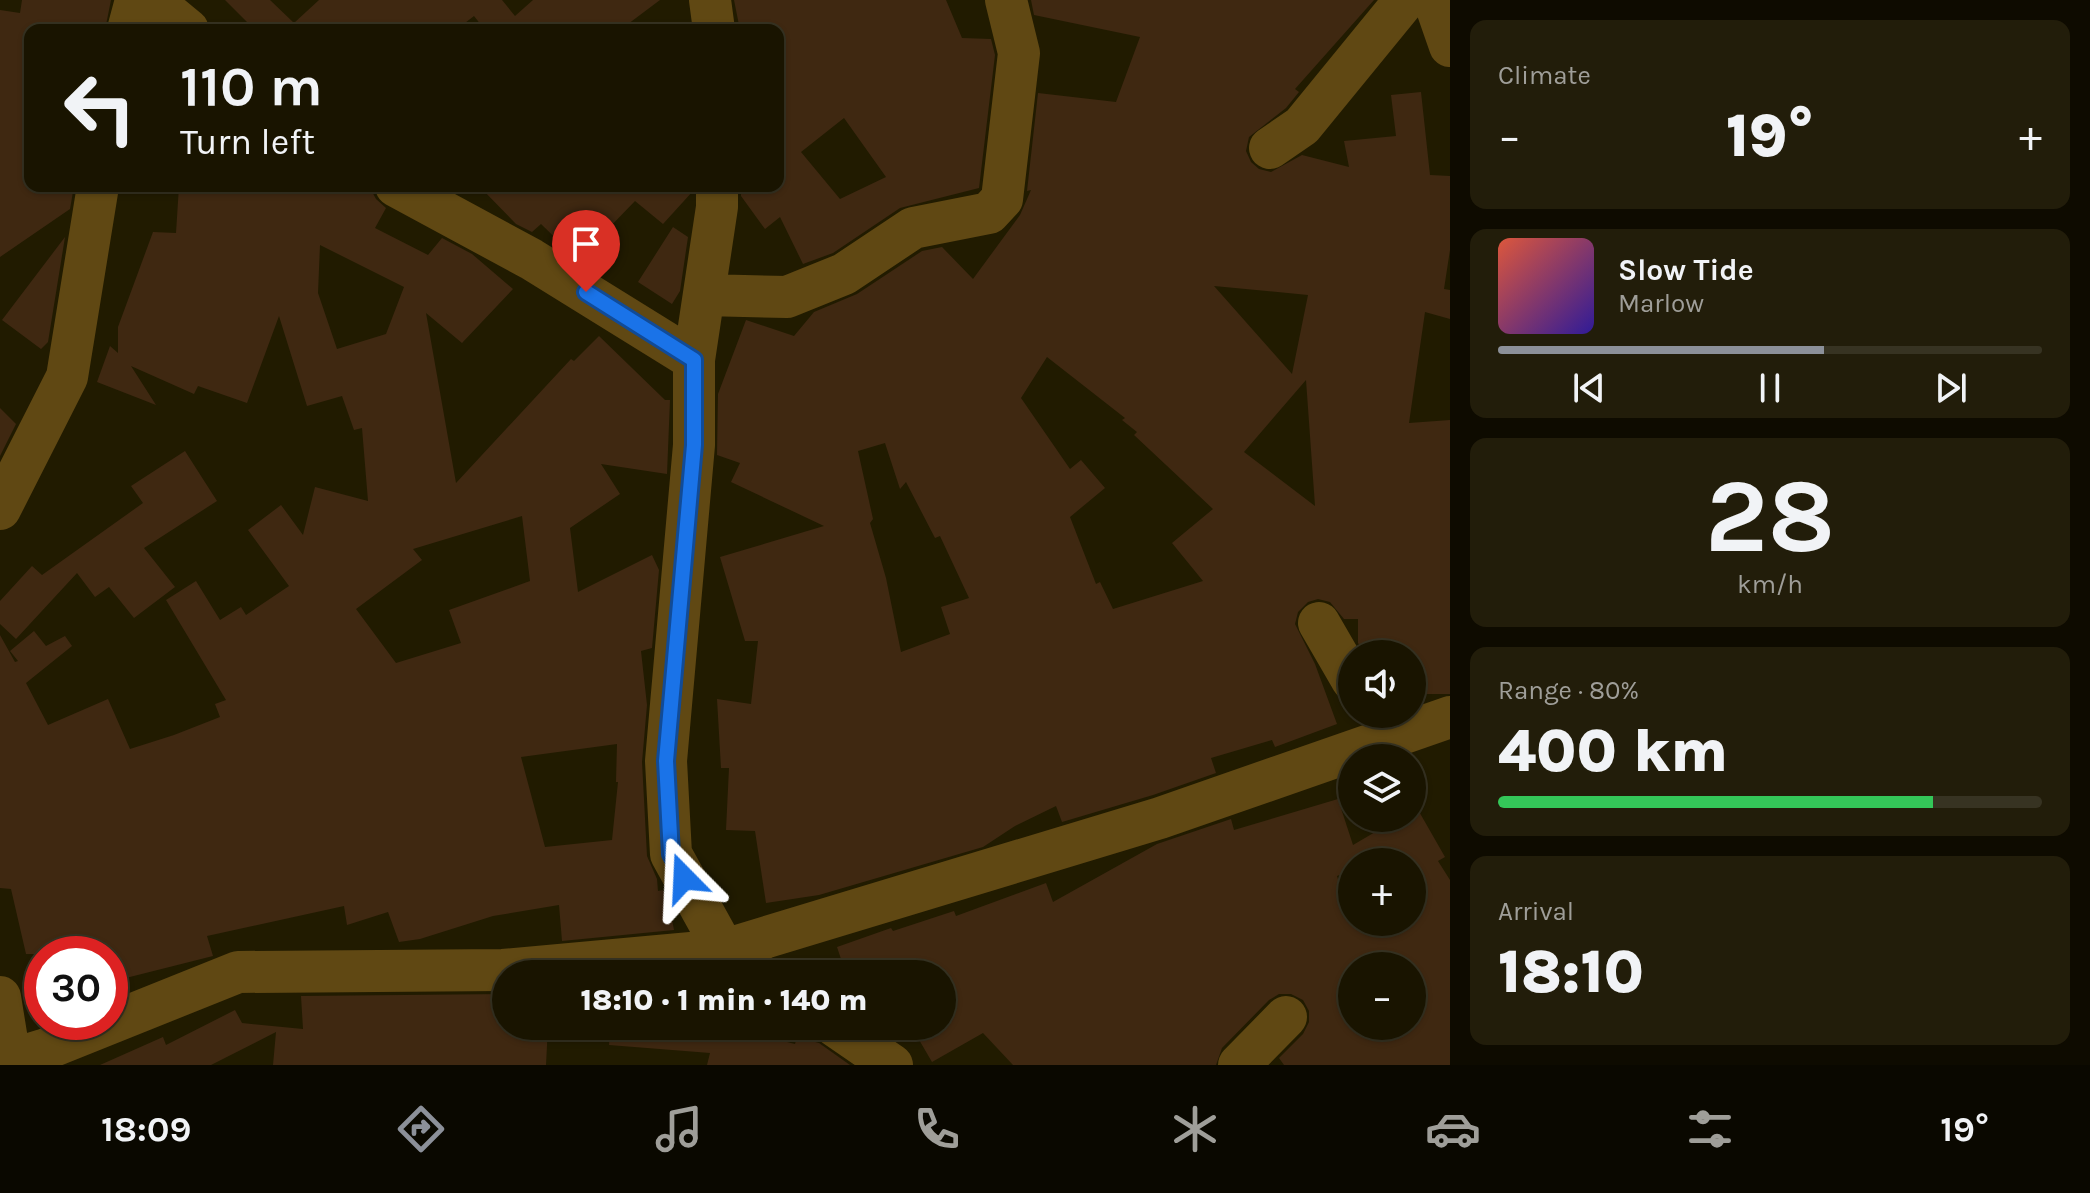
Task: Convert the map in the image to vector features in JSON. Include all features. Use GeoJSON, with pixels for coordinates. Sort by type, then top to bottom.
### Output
{"type":"FeatureCollection","features":[{"type":"Feature","properties":{"kind":"street"},"geometry":{"type":"LineString","coordinates":[[130,24],[136,0]]}},
{"type":"Feature","properties":{"kind":"street"},"geometry":{"type":"LineString","coordinates":[[152,0],[181,24]]}},
{"type":"Feature","properties":{"kind":"street"},"geometry":{"type":"LineString","coordinates":[[710,0],[713,24]]}},
{"type":"Feature","properties":{"kind":"street"},"geometry":{"type":"LineString","coordinates":[[704,295],[787,297],[844,274],[913,228],[989,213],[1002,199],[1019,53],[1006,0]]}},
{"type":"Feature","properties":{"kind":"street"},"geometry":{"type":"LineString","coordinates":[[1270,148],[1302,126],[1405,0]]}},
{"type":"Feature","properties":{"kind":"street"},"geometry":{"type":"LineString","coordinates":[[1434,0],[1450,46]]}},
{"type":"Feature","properties":{"kind":"street"},"geometry":{"type":"LineString","coordinates":[[0,509],[67,377],[97,192]]}},
{"type":"Feature","properties":{"kind":"street"},"geometry":{"type":"LineString","coordinates":[[407,192],[531,259],[694,360]]}},
{"type":"Feature","properties":{"kind":"street"},"geometry":{"type":"LineString","coordinates":[[717,192],[694,360],[694,445],[666,761],[671,854],[724,950],[739,960]]}},
{"type":"Feature","properties":{"kind":"street"},"geometry":{"type":"LineString","coordinates":[[1319,623],[1338,656]]}},
{"type":"Feature","properties":{"kind":"street"},"geometry":{"type":"LineString","coordinates":[[1426,720],[1450,717]]}},
{"type":"Feature","properties":{"kind":"street"},"geometry":{"type":"LineString","coordinates":[[0,997],[31,1060],[238,972],[503,970],[724,950],[1160,818],[1377,728]]}},
{"type":"Feature","properties":{"kind":"street"},"geometry":{"type":"LineString","coordinates":[[1239,1065],[1286,1017]]}},
{"type":"Feature","properties":{"kind":"street"},"geometry":{"type":"LineString","coordinates":[[855,1040],[892,1065]]}},
{"type":"Feature","properties":{"kind":"building"},"geometry":{"type":"Polygon","coordinates":[[[22,0],[111,0],[106,24],[24,24],[24,192],[73,192],[70,209],[0,257],[0,10],[20,13],[22,0]]]}},
{"type":"Feature","properties":{"kind":"building"},"geometry":{"type":"Polygon","coordinates":[[[225,0],[270,0],[294,23],[319,0],[502,0],[515,16],[533,0],[660,0],[628,24],[480,24],[474,16],[464,24],[249,24],[225,0]]]}},
{"type":"Feature","properties":{"kind":"building"},"geometry":{"type":"Polygon","coordinates":[[[734,0],[946,0],[962,38],[991,39],[995,55],[979,188],[900,208],[833,253],[803,264],[780,217],[765,229],[741,192],[784,192],[784,24],[739,24],[734,0]],[[844,118],[801,152],[840,199],[886,177],[844,118]]]}},
{"type":"Feature","properties":{"kind":"building"},"geometry":{"type":"Polygon","coordinates":[[[1031,0],[1374,0],[1295,89],[1299,92],[1286,108],[1249,137],[1246,151],[1251,162],[1259,169],[1271,172],[1302,155],[1349,167],[1344,141],[1396,136],[1391,95],[1421,92],[1430,175],[1450,176],[1450,250],[1444,289],[1450,290],[1450,319],[1425,312],[1409,423],[1450,420],[1450,694],[1426,694],[1426,640],[1358,640],[1358,619],[1344,619],[1330,602],[1318,599],[1308,602],[1298,612],[1295,624],[1315,664],[1337,724],[1275,747],[1272,740],[1211,758],[1216,773],[1153,795],[1062,822],[1056,806],[1015,826],[983,847],[819,895],[766,903],[755,831],[726,830],[729,768],[721,768],[717,699],[751,704],[758,641],[745,641],[720,557],[824,526],[731,482],[740,463],[717,455],[718,394],[746,320],[794,336],[814,312],[857,294],[922,251],[942,247],[973,279],[1020,215],[1031,190],[1027,191],[1038,93],[1116,102],[1140,37],[1034,15],[1031,0]],[[1214,286],[1292,374],[1308,295],[1214,286]],[[1047,357],[1021,398],[1070,469],[1081,460],[1105,488],[1070,517],[1096,584],[1100,582],[1113,609],[1203,581],[1172,543],[1213,509],[1134,435],[1137,432],[1122,420],[1125,418],[1047,357]],[[1306,380],[1244,452],[1315,506],[1306,380]],[[885,443],[858,451],[873,519],[870,523],[886,578],[901,652],[950,634],[941,607],[969,598],[940,536],[935,538],[906,482],[900,489],[885,443]]]}},
{"type":"Feature","properties":{"kind":"building"},"geometry":{"type":"Polygon","coordinates":[[[179,192],[372,192],[386,208],[375,228],[428,255],[442,238],[472,254],[513,289],[462,343],[426,313],[456,483],[571,359],[574,361],[599,336],[665,400],[670,400],[667,474],[601,464],[620,494],[570,528],[578,592],[652,555],[659,570],[652,648],[641,651],[647,705],[642,762],[647,856],[657,879],[658,891],[663,890],[668,898],[674,930],[562,941],[559,905],[493,916],[420,939],[399,942],[388,912],[347,925],[344,906],[207,936],[213,956],[128,977],[128,936],[24,936],[24,945],[11,889],[0,888],[0,635],[15,662],[18,661],[10,651],[34,631],[46,646],[65,636],[72,646],[26,683],[48,725],[108,699],[130,749],[174,735],[220,717],[215,704],[226,700],[166,600],[196,581],[220,620],[241,607],[246,615],[289,586],[248,530],[281,505],[303,535],[315,487],[368,501],[362,428],[354,430],[342,396],[307,406],[279,316],[247,403],[198,386],[194,394],[131,366],[156,405],[97,382],[110,346],[118,353],[118,327],[153,232],[176,233],[179,192]],[[320,245],[318,293],[337,349],[386,334],[404,287],[320,245]],[[522,516],[413,549],[422,560],[356,609],[396,663],[461,643],[449,610],[530,581],[522,516]],[[617,744],[521,757],[545,847],[612,840],[617,744]]]}},
{"type":"Feature","properties":{"kind":"building"},"geometry":{"type":"Polygon","coordinates":[[[485,192],[692,192],[663,224],[635,201],[578,260],[541,224],[532,232],[516,224],[485,192]]]}},
{"type":"Feature","properties":{"kind":"building"},"geometry":{"type":"Polygon","coordinates":[[[673,227],[688,237],[680,291],[672,304],[638,282],[673,227]]]}},
{"type":"Feature","properties":{"kind":"building"},"geometry":{"type":"Polygon","coordinates":[[[65,237],[48,342],[41,349],[2,320],[65,237]]]}},
{"type":"Feature","properties":{"kind":"building"},"geometry":{"type":"Polygon","coordinates":[[[0,408],[16,424],[0,456],[0,408]]]}},
{"type":"Feature","properties":{"kind":"building"},"geometry":{"type":"Polygon","coordinates":[[[185,451],[217,501],[144,548],[175,587],[134,618],[109,587],[95,597],[77,573],[16,639],[0,624],[0,601],[32,566],[42,575],[143,503],[131,486],[185,451]]]}},
{"type":"Feature","properties":{"kind":"building"},"geometry":{"type":"Polygon","coordinates":[[[1338,799],[1338,832],[1349,832],[1353,845],[1375,832],[1426,832],[1426,824],[1445,857],[1438,861],[1450,880],[1450,1065],[1284,1065],[1279,1058],[1303,1034],[1309,1022],[1309,1011],[1303,1000],[1291,994],[1279,994],[1269,1000],[1222,1048],[1216,1065],[1013,1065],[983,1033],[932,1062],[919,1040],[956,1040],[956,960],[841,960],[837,947],[954,911],[956,916],[1046,883],[1053,902],[1157,844],[1231,819],[1234,830],[1338,799]]]}},
{"type":"Feature","properties":{"kind":"building"},"geometry":{"type":"Polygon","coordinates":[[[492,994],[492,1040],[547,1040],[546,1065],[273,1065],[276,1032],[211,1065],[100,1065],[163,1037],[166,1045],[235,1010],[242,1023],[303,1029],[301,996],[492,994]]]}},
{"type":"Feature","properties":{"kind":"building"},"geometry":{"type":"Polygon","coordinates":[[[609,1040],[779,1040],[795,1044],[796,1040],[808,1040],[819,1043],[850,1065],[707,1065],[710,1053],[609,1045],[609,1040]]]}},
{"type":"Feature","properties":{"kind":"route"},"geometry":{"type":"LineString","coordinates":[[586,292],[694,360],[694,445],[666,761],[671,854],[684,878]]}}]}
